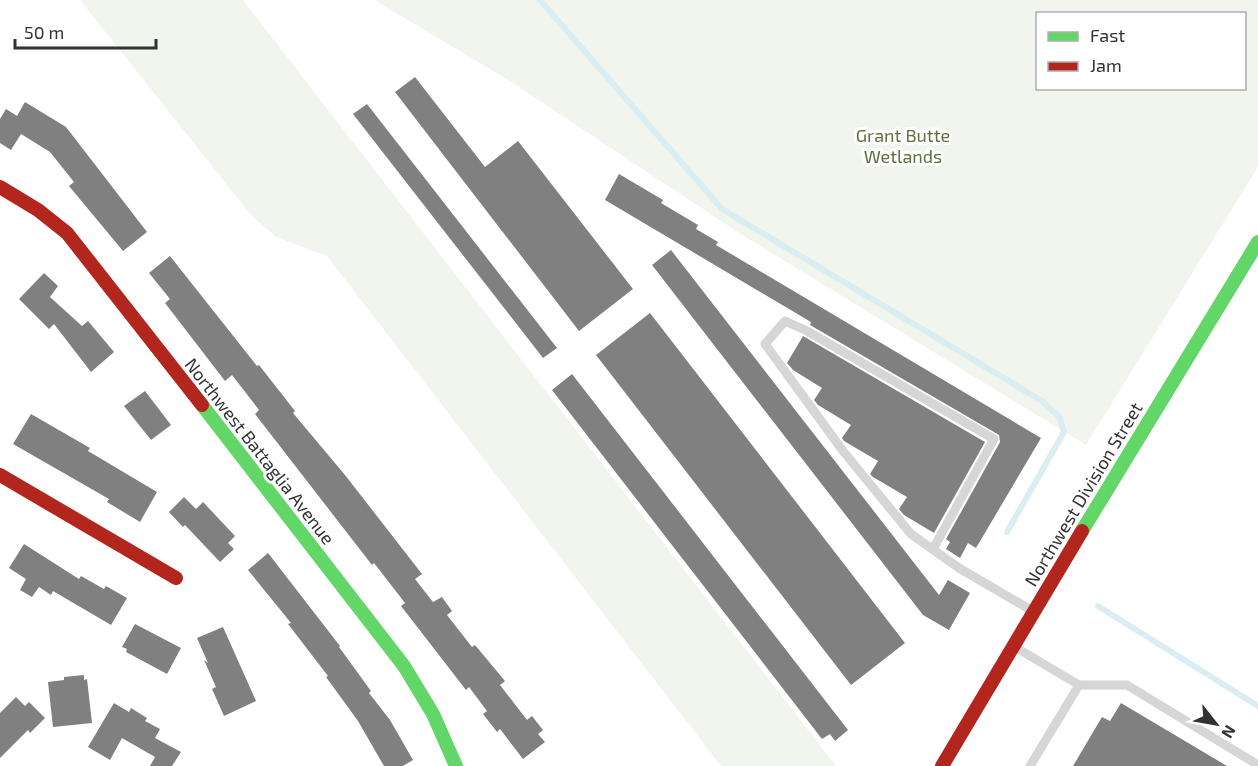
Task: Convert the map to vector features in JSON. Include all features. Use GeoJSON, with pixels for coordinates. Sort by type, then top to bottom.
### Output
{"type":"FeatureCollection","features":[{"type":"Feature","properties":{"kind":"street","name":"Northwest Battaglia Avenue"},"geometry":{"type":"LineString","coordinates":[[0,188],[38,210],[67,233],[101,274],[404,666],[430,706],[446,738],[456,766]]}},
{"type":"Feature","properties":{"kind":"street","name":"Northwest Division Street"},"geometry":{"type":"LineString","coordinates":[[942,766],[1258,242]]}},
{"type":"Feature","properties":{"kind":"street"},"geometry":{"type":"LineString","coordinates":[[0,475],[176,578]]}},
{"type":"Feature","properties":{"kind":"lane"},"geometry":{"type":"LineString","coordinates":[[933,549],[994,440],[807,331],[785,321],[765,344],[858,469],[911,534],[959,568],[1033,612]]}},
{"type":"Feature","properties":{"kind":"lane"},"geometry":{"type":"LineString","coordinates":[[1013,646],[1078,685],[1126,685],[1258,765]]}},
{"type":"Feature","properties":{"kind":"lane"},"geometry":{"type":"LineString","coordinates":[[1030,766],[1078,685]]}},
{"type":"Feature","properties":{"kind":"green space"},"geometry":{"type":"Polygon","coordinates":[[[80,0],[243,0],[836,766],[721,766],[327,256],[276,237],[251,215],[80,0]]]}},
{"type":"Feature","properties":{"kind":"green space","name":"Grant Butte Wetlands"},"geometry":{"type":"Polygon","coordinates":[[[374,0],[1258,0],[1258,167],[1086,445],[739,233],[510,81],[374,0]]]}},
{"type":"Feature","properties":{"kind":"building"},"geometry":{"type":"Polygon","coordinates":[[[415,77],[485,167],[518,141],[633,289],[579,331],[395,92],[415,77]]]}},
{"type":"Feature","properties":{"kind":"building"},"geometry":{"type":"Polygon","coordinates":[[[25,102],[66,127],[147,232],[123,251],[69,186],[74,182],[50,152],[21,134],[11,150],[0,143],[0,119],[6,109],[17,116],[25,102]]]}},
{"type":"Feature","properties":{"kind":"building"},"geometry":{"type":"Polygon","coordinates":[[[367,104],[557,348],[543,358],[353,114],[367,104]]]}},
{"type":"Feature","properties":{"kind":"building"},"geometry":{"type":"Polygon","coordinates":[[[619,174],[663,200],[661,203],[698,225],[696,229],[718,242],[716,245],[1041,438],[976,548],[968,543],[960,558],[946,549],[950,542],[946,539],[1000,442],[999,435],[810,325],[811,322],[605,200],[619,174]]]}},
{"type":"Feature","properties":{"kind":"building"},"geometry":{"type":"Polygon","coordinates":[[[671,250],[939,595],[948,580],[970,593],[949,630],[923,615],[652,265],[671,250]]]}},
{"type":"Feature","properties":{"kind":"building"},"geometry":{"type":"Polygon","coordinates":[[[170,256],[257,366],[259,365],[295,411],[293,413],[345,475],[422,574],[415,579],[433,602],[442,597],[452,611],[447,615],[472,647],[475,645],[505,681],[500,685],[527,720],[532,716],[543,730],[538,734],[545,742],[523,759],[500,729],[497,732],[483,714],[487,711],[469,687],[466,690],[401,606],[405,603],[374,563],[372,565],[255,414],[259,410],[232,375],[225,381],[165,303],[170,299],[149,273],[170,256]]]}},
{"type":"Feature","properties":{"kind":"building"},"geometry":{"type":"Polygon","coordinates":[[[44,273],[58,286],[50,297],[82,326],[88,321],[114,352],[91,372],[54,324],[49,329],[19,299],[44,273]]]}},
{"type":"Feature","properties":{"kind":"building"},"geometry":{"type":"Polygon","coordinates":[[[650,313],[905,643],[851,685],[596,355],[650,313]]]}},
{"type":"Feature","properties":{"kind":"building"},"geometry":{"type":"Polygon","coordinates":[[[803,336],[985,442],[934,533],[904,515],[899,509],[907,497],[870,474],[878,461],[844,441],[842,438],[851,425],[818,405],[814,400],[822,388],[793,370],[787,363],[803,336]]]}},
{"type":"Feature","properties":{"kind":"building"},"geometry":{"type":"Polygon","coordinates":[[[572,374],[848,730],[835,741],[830,734],[822,739],[552,390],[572,374]]]}},
{"type":"Feature","properties":{"kind":"building"},"geometry":{"type":"Polygon","coordinates":[[[145,391],[171,425],[151,440],[124,406],[145,391]]]}},
{"type":"Feature","properties":{"kind":"building"},"geometry":{"type":"Polygon","coordinates":[[[31,414],[90,448],[88,451],[157,492],[140,522],[107,502],[109,499],[13,444],[31,414]]]}},
{"type":"Feature","properties":{"kind":"building"},"geometry":{"type":"Polygon","coordinates":[[[184,497],[196,509],[203,502],[235,536],[228,543],[234,549],[220,562],[185,525],[183,527],[169,512],[184,497]]]}},
{"type":"Feature","properties":{"kind":"building"},"geometry":{"type":"Polygon","coordinates":[[[24,544],[79,579],[81,576],[104,589],[106,586],[127,598],[111,625],[53,591],[51,595],[39,587],[32,597],[20,590],[26,579],[9,568],[24,544]]]}},
{"type":"Feature","properties":{"kind":"building"},"geometry":{"type":"Polygon","coordinates":[[[268,553],[340,646],[371,691],[369,693],[390,720],[413,760],[403,766],[384,766],[358,721],[326,677],[328,676],[288,624],[291,623],[248,570],[268,553]]]}},
{"type":"Feature","properties":{"kind":"building"},"geometry":{"type":"Polygon","coordinates":[[[135,624],[181,648],[167,674],[126,652],[127,649],[122,647],[135,624]]]}},
{"type":"Feature","properties":{"kind":"building"},"geometry":{"type":"Polygon","coordinates":[[[223,627],[256,701],[224,716],[212,689],[216,687],[197,638],[223,627]]]}},
{"type":"Feature","properties":{"kind":"building"},"geometry":{"type":"Polygon","coordinates":[[[84,675],[84,680],[87,679],[92,723],[53,727],[48,682],[64,680],[64,677],[84,675]]]}},
{"type":"Feature","properties":{"kind":"building"},"geometry":{"type":"Polygon","coordinates":[[[16,697],[25,706],[29,702],[45,718],[30,733],[28,730],[0,758],[0,713],[16,697]]]}},
{"type":"Feature","properties":{"kind":"building"},"geometry":{"type":"Polygon","coordinates":[[[114,703],[129,712],[131,708],[147,718],[145,721],[160,729],[155,738],[181,752],[172,766],[150,766],[155,757],[122,738],[110,760],[88,747],[114,703]]]}},
{"type":"Feature","properties":{"kind":"building"},"geometry":{"type":"Polygon","coordinates":[[[1121,703],[1227,766],[1073,766],[1102,717],[1110,721],[1121,703]]]}},
{"type":"Feature","properties":{"kind":"waterway"},"geometry":{"type":"LineString","coordinates":[[540,0],[722,209],[1042,401],[1060,418],[1064,432],[1007,532]]}},
{"type":"Feature","properties":{"kind":"waterway"},"geometry":{"type":"LineString","coordinates":[[1098,606],[1258,706]]}},
{"type":"Feature","properties":{"kind":"traffic: fast"},"geometry":{"type":"LineString","coordinates":[[1082,531],[1258,242]]}},
{"type":"Feature","properties":{"kind":"traffic: fast"},"geometry":{"type":"LineString","coordinates":[[202,405],[404,666],[433,714],[456,766]]}},
{"type":"Feature","properties":{"kind":"traffic: jam"},"geometry":{"type":"LineString","coordinates":[[0,187],[38,210],[67,233],[202,405]]}},
{"type":"Feature","properties":{"kind":"traffic: jam"},"geometry":{"type":"LineString","coordinates":[[0,475],[176,578]]}},
{"type":"Feature","properties":{"kind":"traffic: jam"},"geometry":{"type":"LineString","coordinates":[[942,766],[1082,531]]}}]}
